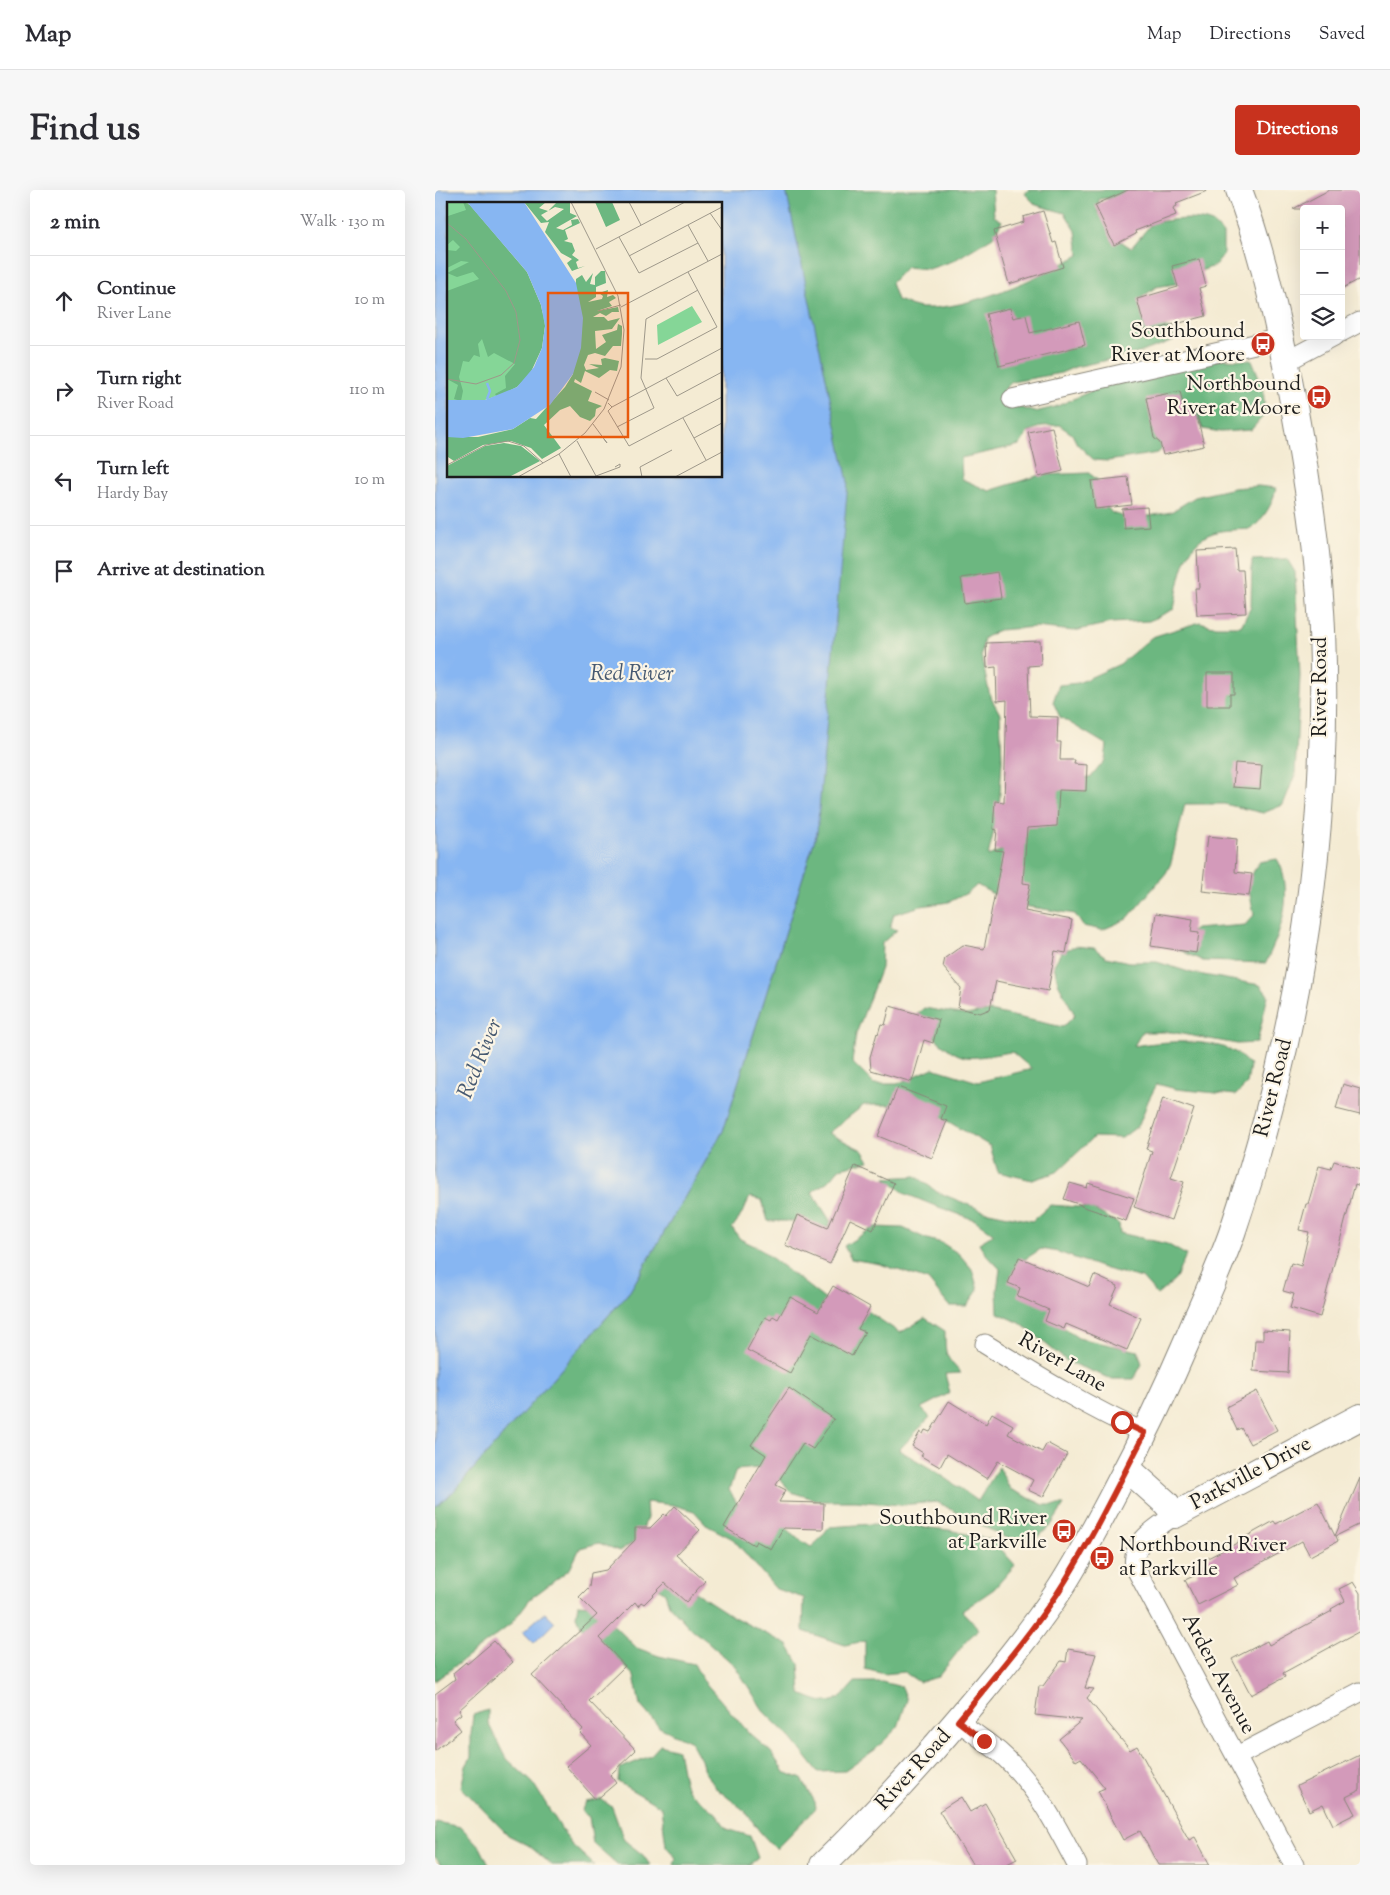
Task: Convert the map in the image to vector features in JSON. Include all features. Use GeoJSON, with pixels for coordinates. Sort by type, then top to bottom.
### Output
{"type":"FeatureCollection","features":[{"type":"Feature","properties":{"kind":"street","name":"River Road"},"geometry":{"type":"LineString","coordinates":[[823,1865],[868,1821],[958,1721],[1025,1638],[1057,1594],[1091,1537],[1145,1433],[1178,1363],[1230,1238],[1264,1130],[1282,1059],[1304,947],[1318,833],[1323,696],[1322,626],[1306,473],[1284,349],[1252,225],[1239,190]]}},
{"type":"Feature","properties":{"kind":"street"},"geometry":{"type":"LineString","coordinates":[[1345,330],[1360,322]]}},
{"type":"Feature","properties":{"kind":"street"},"geometry":{"type":"LineString","coordinates":[[1012,399],[1284,349],[1319,340]]}},
{"type":"Feature","properties":{"kind":"street","name":"River Lane"},"geometry":{"type":"LineString","coordinates":[[985,1344],[1052,1384],[1145,1433]]}},
{"type":"Feature","properties":{"kind":"street","name":"Parkville Drive"},"geometry":{"type":"LineString","coordinates":[[1127,1468],[1167,1503],[1175,1514],[1360,1417]]}},
{"type":"Feature","properties":{"kind":"street","name":"Arden Avenue"},"geometry":{"type":"LineString","coordinates":[[1175,1514],[1148,1535],[1137,1548],[1133,1558],[1135,1567],[1294,1865]]}},
{"type":"Feature","properties":{"kind":"street"},"geometry":{"type":"LineString","coordinates":[[1237,1756],[1360,1692]]}},
{"type":"Feature","properties":{"kind":"street"},"geometry":{"type":"LineString","coordinates":[[958,1721],[998,1752],[1020,1773],[1041,1800],[1077,1865]]}},
{"type":"Feature","properties":{"kind":"green space"},"geometry":{"type":"Polygon","coordinates":[[[785,190],[992,190],[994,216],[1002,221],[993,237],[953,261],[929,269],[906,267],[891,283],[897,300],[919,308],[961,304],[982,298],[1024,282],[1079,255],[1076,231],[1065,213],[1036,205],[1025,194],[1028,190],[1136,190],[1112,198],[1099,199],[1098,212],[1119,240],[1131,248],[1152,223],[1182,219],[1205,221],[1213,224],[1223,234],[1223,255],[1214,266],[1195,273],[1181,283],[1156,287],[1141,298],[1157,326],[1171,329],[1174,340],[1139,353],[1075,367],[1061,373],[1012,382],[1002,392],[1006,403],[1035,412],[1055,407],[1098,388],[1216,359],[1252,360],[1263,387],[1265,414],[1251,430],[1221,432],[1203,429],[1193,407],[1174,411],[1169,442],[1158,453],[1108,461],[1094,460],[1077,444],[1072,434],[1059,425],[1042,426],[1028,432],[1020,445],[961,458],[962,479],[989,491],[1040,475],[1089,473],[1101,483],[1100,499],[1112,513],[1132,519],[1171,512],[1195,497],[1234,488],[1258,486],[1276,488],[1273,500],[1252,529],[1227,530],[1213,533],[1195,545],[1184,564],[1174,609],[1149,621],[1111,623],[1074,631],[1035,627],[999,630],[984,638],[981,655],[990,696],[1000,714],[1002,760],[999,809],[988,856],[1017,844],[1053,788],[1092,776],[1105,760],[1107,745],[1060,717],[1053,702],[1059,685],[1078,683],[1120,664],[1152,637],[1200,622],[1213,626],[1241,626],[1251,607],[1252,560],[1287,559],[1295,572],[1300,676],[1295,775],[1283,805],[1263,813],[1224,804],[1185,804],[1171,863],[1166,873],[1127,919],[1102,930],[1083,926],[1075,914],[1011,904],[977,885],[969,892],[949,902],[921,906],[894,914],[890,928],[897,930],[882,943],[881,968],[856,1034],[852,1062],[874,1084],[897,1084],[933,1068],[978,1082],[1032,1069],[1012,1052],[976,1057],[959,1055],[944,1046],[916,1015],[924,1008],[966,1015],[989,1011],[1063,1027],[1075,1015],[1058,983],[1054,965],[1061,952],[1076,946],[1094,948],[1106,957],[1129,962],[1157,962],[1192,973],[1260,985],[1268,995],[1257,1043],[1237,1044],[1171,1032],[1142,1032],[1134,1046],[1185,1042],[1212,1044],[1235,1052],[1250,1065],[1247,1084],[1236,1095],[1176,1089],[1157,1084],[1139,1125],[1122,1138],[1094,1137],[1057,1172],[1032,1180],[998,1172],[990,1146],[937,1115],[903,1105],[864,1105],[828,1133],[862,1150],[869,1161],[840,1168],[831,1179],[812,1192],[831,1222],[822,1238],[805,1225],[789,1221],[768,1221],[762,1200],[750,1197],[732,1228],[740,1239],[759,1248],[827,1301],[866,1310],[900,1333],[925,1318],[945,1331],[947,1355],[961,1373],[945,1374],[950,1393],[921,1408],[930,1417],[899,1450],[940,1474],[978,1501],[999,1467],[1010,1489],[1044,1505],[1064,1505],[1052,1524],[1035,1540],[1006,1538],[937,1502],[900,1505],[856,1501],[820,1501],[791,1492],[770,1467],[736,1470],[729,1490],[743,1513],[784,1524],[791,1534],[811,1547],[829,1527],[871,1524],[949,1530],[993,1540],[1015,1565],[994,1589],[962,1611],[979,1629],[968,1639],[938,1677],[919,1682],[904,1672],[884,1674],[865,1669],[865,1641],[845,1645],[803,1631],[804,1598],[776,1589],[733,1539],[708,1526],[694,1511],[673,1505],[646,1502],[647,1518],[639,1539],[620,1551],[599,1543],[580,1548],[570,1569],[530,1599],[510,1625],[435,1681],[435,1507],[453,1492],[630,1291],[723,1131],[817,832],[785,190]]]}},
{"type":"Feature","properties":{"kind":"green space"},"geometry":{"type":"Polygon","coordinates":[[[1277,859],[1283,872],[1285,903],[1280,929],[1266,963],[1203,961],[1173,947],[1195,929],[1245,925],[1254,915],[1249,890],[1244,889],[1259,862],[1277,859]]]}},
{"type":"Feature","properties":{"kind":"green space"},"geometry":{"type":"Polygon","coordinates":[[[916,1176],[937,1192],[984,1211],[1032,1221],[1050,1205],[1091,1208],[1119,1224],[1120,1233],[1167,1244],[1186,1255],[1175,1280],[1157,1295],[1142,1278],[1106,1269],[1058,1252],[1041,1249],[1022,1261],[1057,1323],[1078,1338],[1138,1351],[1142,1364],[1134,1379],[1112,1379],[1068,1362],[1020,1323],[998,1313],[997,1291],[1000,1269],[985,1253],[979,1243],[994,1234],[975,1220],[906,1194],[885,1178],[916,1176]]]}},
{"type":"Feature","properties":{"kind":"green space"},"geometry":{"type":"Polygon","coordinates":[[[874,1227],[903,1228],[927,1239],[942,1243],[959,1254],[972,1269],[978,1290],[967,1306],[949,1306],[928,1280],[880,1264],[851,1259],[844,1246],[874,1227]]]}},
{"type":"Feature","properties":{"kind":"green space"},"geometry":{"type":"Polygon","coordinates":[[[673,1578],[732,1616],[788,1645],[799,1664],[801,1694],[819,1701],[831,1702],[842,1695],[855,1682],[882,1682],[902,1687],[907,1700],[898,1727],[876,1749],[845,1771],[818,1772],[792,1739],[765,1713],[735,1666],[692,1630],[669,1605],[665,1593],[657,1587],[673,1578]]]}},
{"type":"Feature","properties":{"kind":"green space"},"geometry":{"type":"Polygon","coordinates":[[[578,1604],[593,1605],[637,1648],[659,1656],[694,1664],[702,1679],[750,1734],[771,1752],[784,1772],[802,1779],[815,1802],[816,1808],[776,1849],[760,1832],[745,1811],[717,1789],[704,1771],[701,1760],[691,1742],[659,1727],[640,1705],[634,1676],[612,1653],[592,1639],[581,1626],[576,1616],[578,1604]]]}},
{"type":"Feature","properties":{"kind":"green space"},"geometry":{"type":"Polygon","coordinates":[[[488,1710],[488,1723],[505,1757],[533,1783],[571,1844],[594,1865],[552,1865],[528,1845],[508,1835],[461,1787],[466,1766],[471,1757],[473,1715],[488,1710]]]}},
{"type":"Feature","properties":{"kind":"green space"},"geometry":{"type":"Polygon","coordinates":[[[660,1745],[678,1750],[684,1782],[688,1791],[715,1812],[727,1829],[750,1836],[758,1858],[749,1865],[674,1865],[676,1858],[666,1846],[661,1807],[618,1782],[619,1769],[650,1756],[660,1745]]]}},
{"type":"Feature","properties":{"kind":"green space"},"geometry":{"type":"Polygon","coordinates":[[[601,1799],[612,1807],[624,1840],[643,1855],[650,1865],[617,1865],[593,1844],[589,1817],[581,1811],[586,1802],[601,1799]]]}},
{"type":"Feature","properties":{"kind":"green space"},"geometry":{"type":"Polygon","coordinates":[[[435,1822],[461,1827],[480,1847],[489,1865],[442,1865],[435,1857],[435,1822]]]}},
{"type":"Feature","properties":{"kind":"water","name":"Red River"},"geometry":{"type":"Polygon","coordinates":[[[435,190],[786,190],[848,482],[817,832],[723,1131],[630,1291],[453,1492],[435,1507],[435,190]]]}},
{"type":"Feature","properties":{"kind":"water"},"geometry":{"type":"Polygon","coordinates":[[[545,1612],[555,1622],[534,1643],[523,1632],[545,1612]]]}},
{"type":"Feature","properties":{"kind":"building"},"geometry":{"type":"Polygon","coordinates":[[[1128,190],[1207,191],[1176,203],[1177,206],[1173,208],[1176,215],[1135,231],[1136,234],[1114,245],[1095,205],[1128,190]]]}},
{"type":"Feature","properties":{"kind":"building"},"geometry":{"type":"Polygon","coordinates":[[[1329,190],[1360,190],[1360,279],[1345,287],[1345,205],[1301,205],[1329,190]]]}},
{"type":"Feature","properties":{"kind":"building"},"geometry":{"type":"Polygon","coordinates":[[[1043,211],[1053,243],[1056,242],[1063,267],[1009,284],[994,231],[1024,222],[1023,217],[1043,211]]]}},
{"type":"Feature","properties":{"kind":"building"},"geometry":{"type":"Polygon","coordinates":[[[1199,259],[1206,286],[1199,288],[1206,316],[1146,332],[1137,299],[1178,287],[1172,266],[1199,259]]]}},
{"type":"Feature","properties":{"kind":"building"},"geometry":{"type":"Polygon","coordinates":[[[1010,308],[1013,318],[1026,315],[1030,333],[1079,321],[1085,345],[999,366],[986,314],[1010,308]]]}},
{"type":"Feature","properties":{"kind":"building"},"geometry":{"type":"Polygon","coordinates":[[[1180,391],[1184,409],[1195,406],[1204,446],[1163,455],[1160,443],[1154,438],[1146,398],[1180,391]]]}},
{"type":"Feature","properties":{"kind":"building"},"geometry":{"type":"Polygon","coordinates":[[[1052,427],[1063,471],[1039,477],[1028,432],[1052,427]]]}},
{"type":"Feature","properties":{"kind":"building"},"geometry":{"type":"Polygon","coordinates":[[[1128,477],[1132,505],[1095,509],[1091,481],[1128,477]]]}},
{"type":"Feature","properties":{"kind":"building"},"geometry":{"type":"Polygon","coordinates":[[[1147,507],[1149,526],[1124,528],[1122,509],[1147,507]]]}},
{"type":"Feature","properties":{"kind":"building"},"geometry":{"type":"Polygon","coordinates":[[[1235,549],[1237,570],[1243,570],[1246,613],[1197,615],[1195,588],[1199,588],[1197,551],[1235,549]]]}},
{"type":"Feature","properties":{"kind":"building"},"geometry":{"type":"Polygon","coordinates":[[[997,572],[1001,598],[965,603],[961,578],[997,572]]]}},
{"type":"Feature","properties":{"kind":"building"},"geometry":{"type":"Polygon","coordinates":[[[1040,641],[1041,665],[1028,666],[1030,716],[1058,717],[1057,742],[1061,742],[1060,760],[1075,760],[1074,764],[1087,765],[1086,791],[1059,790],[1057,826],[1027,828],[1023,883],[1030,884],[1025,911],[1072,920],[1066,953],[1055,951],[1048,991],[996,981],[990,1009],[980,1013],[958,1008],[961,988],[943,967],[945,958],[963,945],[984,949],[1003,851],[995,850],[997,830],[993,829],[995,801],[1004,802],[1007,700],[997,701],[996,667],[987,668],[986,643],[1040,641]]]}},
{"type":"Feature","properties":{"kind":"building"},"geometry":{"type":"Polygon","coordinates":[[[1207,673],[1234,673],[1234,694],[1230,694],[1230,706],[1207,706],[1207,673]]]}},
{"type":"Feature","properties":{"kind":"building"},"geometry":{"type":"Polygon","coordinates":[[[1235,763],[1262,765],[1260,789],[1233,787],[1235,763]]]}},
{"type":"Feature","properties":{"kind":"building"},"geometry":{"type":"Polygon","coordinates":[[[1208,836],[1237,839],[1235,872],[1252,874],[1249,896],[1202,891],[1208,836]]]}},
{"type":"Feature","properties":{"kind":"building"},"geometry":{"type":"Polygon","coordinates":[[[1156,913],[1193,919],[1191,932],[1199,933],[1196,953],[1151,946],[1156,913]]]}},
{"type":"Feature","properties":{"kind":"building"},"geometry":{"type":"Polygon","coordinates":[[[890,1006],[939,1020],[933,1043],[924,1040],[912,1082],[871,1070],[870,1057],[877,1033],[881,1024],[885,1025],[890,1006]]]}},
{"type":"Feature","properties":{"kind":"building"},"geometry":{"type":"Polygon","coordinates":[[[1343,1084],[1360,1089],[1360,1115],[1336,1109],[1343,1084]]]}},
{"type":"Feature","properties":{"kind":"building"},"geometry":{"type":"Polygon","coordinates":[[[898,1087],[946,1106],[941,1119],[947,1121],[932,1158],[878,1136],[898,1087]]]}},
{"type":"Feature","properties":{"kind":"building"},"geometry":{"type":"Polygon","coordinates":[[[1163,1098],[1194,1109],[1171,1178],[1184,1182],[1171,1220],[1134,1207],[1152,1151],[1146,1149],[1163,1098]]]}},
{"type":"Feature","properties":{"kind":"building"},"geometry":{"type":"Polygon","coordinates":[[[1334,1161],[1360,1169],[1360,1186],[1355,1184],[1320,1317],[1290,1308],[1294,1294],[1283,1291],[1291,1263],[1301,1266],[1309,1232],[1299,1230],[1319,1166],[1331,1169],[1334,1161]]]}},
{"type":"Feature","properties":{"kind":"building"},"geometry":{"type":"Polygon","coordinates":[[[855,1166],[894,1183],[873,1230],[850,1219],[830,1264],[785,1245],[797,1215],[828,1228],[855,1166]]]}},
{"type":"Feature","properties":{"kind":"building"},"geometry":{"type":"Polygon","coordinates":[[[1070,1183],[1087,1188],[1088,1183],[1134,1198],[1126,1221],[1064,1199],[1070,1183]]]}},
{"type":"Feature","properties":{"kind":"building"},"geometry":{"type":"Polygon","coordinates":[[[1019,1257],[1089,1287],[1094,1275],[1118,1286],[1110,1304],[1141,1318],[1127,1350],[1066,1324],[1064,1329],[1045,1321],[1049,1310],[1017,1296],[1020,1288],[1008,1283],[1019,1257]]]}},
{"type":"Feature","properties":{"kind":"building"},"geometry":{"type":"Polygon","coordinates":[[[833,1286],[870,1307],[858,1329],[865,1332],[852,1356],[811,1334],[790,1373],[747,1350],[765,1317],[771,1320],[773,1316],[778,1319],[790,1297],[818,1312],[833,1286]]]}},
{"type":"Feature","properties":{"kind":"building"},"geometry":{"type":"Polygon","coordinates":[[[1263,1330],[1290,1332],[1288,1373],[1253,1371],[1255,1340],[1263,1340],[1263,1330]]]}},
{"type":"Feature","properties":{"kind":"building"},"geometry":{"type":"Polygon","coordinates":[[[789,1388],[834,1419],[813,1449],[803,1443],[776,1485],[786,1490],[779,1502],[824,1503],[823,1529],[783,1528],[771,1549],[756,1541],[754,1545],[724,1527],[766,1455],[751,1445],[789,1388]]]}},
{"type":"Feature","properties":{"kind":"building"},"geometry":{"type":"Polygon","coordinates":[[[1257,1391],[1277,1430],[1250,1444],[1241,1428],[1237,1430],[1226,1407],[1257,1391]]]}},
{"type":"Feature","properties":{"kind":"building"},"geometry":{"type":"Polygon","coordinates":[[[949,1401],[986,1424],[992,1413],[1013,1425],[1008,1434],[1042,1452],[1047,1443],[1067,1454],[1043,1497],[1028,1490],[1033,1480],[998,1461],[987,1479],[947,1454],[940,1467],[921,1456],[923,1453],[912,1446],[920,1432],[923,1434],[925,1430],[930,1432],[949,1401]]]}},
{"type":"Feature","properties":{"kind":"building"},"geometry":{"type":"Polygon","coordinates":[[[1360,1478],[1360,1524],[1336,1536],[1338,1541],[1310,1556],[1302,1541],[1234,1578],[1238,1585],[1198,1605],[1185,1580],[1198,1574],[1194,1565],[1239,1542],[1274,1521],[1276,1524],[1318,1502],[1335,1536],[1360,1478]]]}},
{"type":"Feature","properties":{"kind":"building"},"geometry":{"type":"Polygon","coordinates":[[[675,1506],[700,1530],[676,1555],[705,1581],[686,1602],[665,1583],[644,1604],[641,1602],[638,1606],[635,1602],[599,1638],[625,1666],[589,1701],[636,1750],[610,1775],[616,1783],[596,1800],[566,1766],[591,1745],[580,1733],[583,1729],[532,1675],[597,1615],[579,1597],[589,1587],[591,1573],[606,1570],[635,1540],[635,1528],[650,1528],[664,1514],[666,1516],[675,1506]]]}},
{"type":"Feature","properties":{"kind":"building"},"geometry":{"type":"Polygon","coordinates":[[[1353,1582],[1360,1593],[1360,1631],[1283,1673],[1285,1677],[1251,1695],[1232,1659],[1267,1641],[1269,1645],[1332,1611],[1331,1609],[1345,1601],[1339,1589],[1353,1582]]]}},
{"type":"Feature","properties":{"kind":"building"},"geometry":{"type":"Polygon","coordinates":[[[494,1641],[513,1662],[459,1710],[461,1714],[453,1720],[461,1730],[435,1751],[435,1694],[455,1679],[453,1673],[466,1662],[467,1664],[494,1641]]]}},
{"type":"Feature","properties":{"kind":"building"},"geometry":{"type":"Polygon","coordinates":[[[1068,1649],[1096,1654],[1085,1688],[1094,1689],[1087,1698],[1130,1750],[1137,1746],[1189,1840],[1195,1837],[1210,1865],[1158,1865],[1140,1831],[1123,1840],[1098,1791],[1105,1788],[1081,1758],[1076,1761],[1059,1739],[1082,1720],[1035,1715],[1039,1686],[1043,1686],[1061,1661],[1066,1662],[1068,1649]]]}},
{"type":"Feature","properties":{"kind":"building"},"geometry":{"type":"Polygon","coordinates":[[[1360,1755],[1360,1790],[1346,1797],[1355,1814],[1333,1825],[1323,1804],[1309,1811],[1297,1786],[1360,1755]]]}},
{"type":"Feature","properties":{"kind":"building"},"geometry":{"type":"Polygon","coordinates":[[[961,1797],[970,1812],[985,1803],[1017,1859],[1005,1865],[973,1865],[939,1811],[961,1797]]]}},
{"type":"Feature","properties":{"kind":"place","name":"Southbound River at Moore"},"geometry":{"type":"Point","coordinates":[1263,344]}},
{"type":"Feature","properties":{"kind":"place","name":"Northbound River at Moore"},"geometry":{"type":"Point","coordinates":[1319,397]}},
{"type":"Feature","properties":{"kind":"place","name":"Southbound River at Parkville"},"geometry":{"type":"Point","coordinates":[1064,1531]}},
{"type":"Feature","properties":{"kind":"place","name":"Northbound River at Parkville"},"geometry":{"type":"Point","coordinates":[1102,1558]}},
{"type":"Feature","properties":{"kind":"route"},"geometry":{"type":"LineString","coordinates":[[984,1741],[958,1721],[1025,1638],[1057,1594],[1091,1537],[1145,1433],[1122,1422]]}}]}
